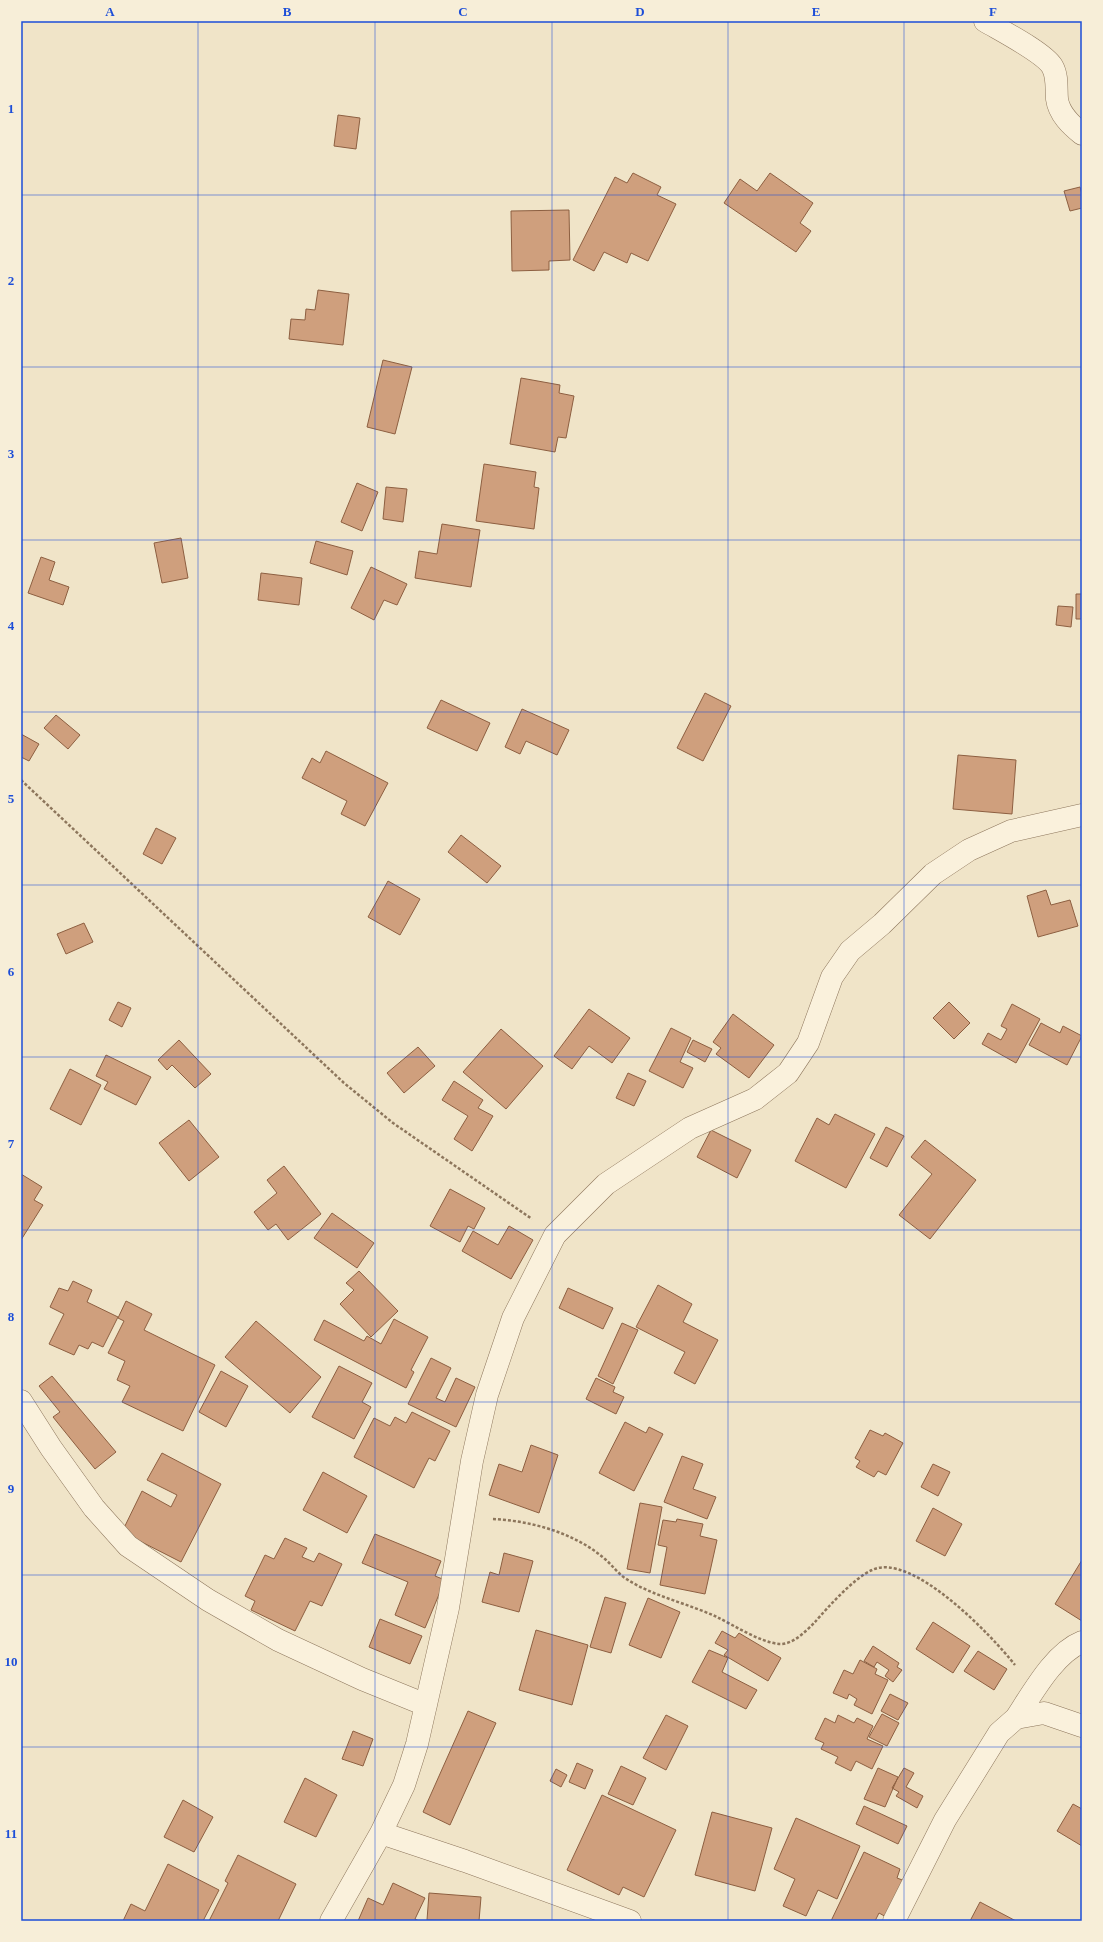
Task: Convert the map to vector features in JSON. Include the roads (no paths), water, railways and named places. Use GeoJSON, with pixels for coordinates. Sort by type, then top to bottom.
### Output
{"type":"FeatureCollection","features":[{"type":"Feature","properties":{"kind":"street"},"geometry":{"type":"LineString","coordinates":[[985,21],[1038,54],[1052,66],[1056,79],[1057,101],[1063,116],[1082,134]]}},
{"type":"Feature","properties":{"kind":"street"},"geometry":{"type":"LineString","coordinates":[[331,1921],[381,1833],[404,1785],[417,1744],[448,1608],[472,1461],[486,1395],[513,1318],[555,1235],[606,1184],[690,1128],[755,1099],[788,1074],[808,1043],[832,977],[850,951],[882,924],[933,874],[969,850],[1010,831],[1082,815]]}},
{"type":"Feature","properties":{"kind":"street"},"geometry":{"type":"LineString","coordinates":[[21,1401],[51,1448],[94,1508],[128,1546],[208,1600],[278,1640],[362,1679],[426,1705]]}},
{"type":"Feature","properties":{"kind":"street"},"geometry":{"type":"LineString","coordinates":[[894,1921],[946,1820],[999,1732],[1016,1718],[1067,1650],[1082,1642]]}},
{"type":"Feature","properties":{"kind":"street"},"geometry":{"type":"LineString","coordinates":[[1016,1718],[1044,1713],[1082,1726]]}},
{"type":"Feature","properties":{"kind":"street"},"geometry":{"type":"LineString","coordinates":[[381,1833],[465,1861],[630,1921]]}}]}
